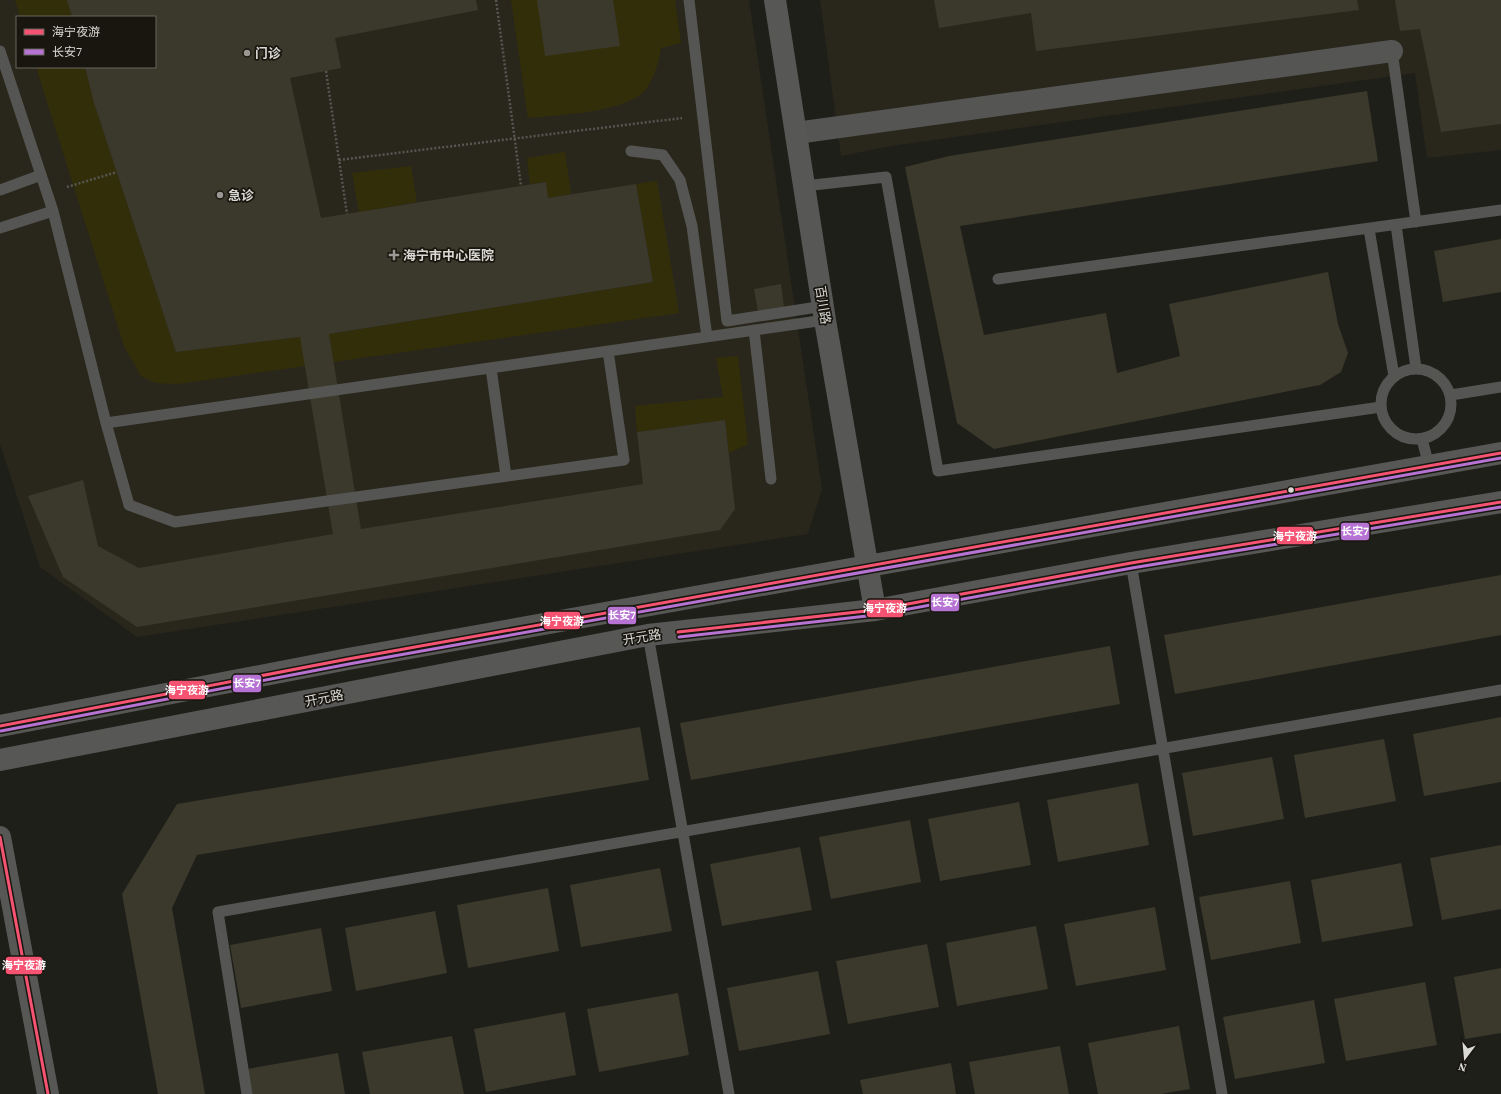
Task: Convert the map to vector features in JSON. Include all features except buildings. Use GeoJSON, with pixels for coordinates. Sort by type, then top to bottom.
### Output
{"type":"FeatureCollection","features":[{"type":"Feature","properties":{"kind":"main road","name":"百川路"},"geometry":{"type":"LineString","coordinates":[[775,0],[824,313],[875,610]]}},
{"type":"Feature","properties":{"kind":"main road"},"geometry":{"type":"LineString","coordinates":[[0,726],[348,659],[1501,453]]}},
{"type":"Feature","properties":{"kind":"main road","name":"开元路"},"geometry":{"type":"LineString","coordinates":[[0,760],[648,635],[875,610],[1131,563],[1501,502]]}},
{"type":"Feature","properties":{"kind":"main road"},"geometry":{"type":"LineString","coordinates":[[0,836],[48,1094]]}},
{"type":"Feature","properties":{"kind":"street"},"geometry":{"type":"LineString","coordinates":[[796,134],[1392,51]]}},
{"type":"Feature","properties":{"kind":"lane"},"geometry":{"type":"LineString","coordinates":[[689,0],[727,321],[824,313]]}},
{"type":"Feature","properties":{"kind":"lane"},"geometry":{"type":"LineString","coordinates":[[0,51],[53,211],[106,423],[129,505],[175,522],[624,460],[608,351]]}},
{"type":"Feature","properties":{"kind":"lane"},"geometry":{"type":"LineString","coordinates":[[1392,51],[1416,222]]}},
{"type":"Feature","properties":{"kind":"lane"},"geometry":{"type":"LineString","coordinates":[[631,151],[662,155],[680,180],[692,226],[706,337]]}},
{"type":"Feature","properties":{"kind":"lane"},"geometry":{"type":"LineString","coordinates":[[0,190],[41,175]]}},
{"type":"Feature","properties":{"kind":"lane"},"geometry":{"type":"LineString","coordinates":[[804,186],[886,177],[938,472],[1381,407]]}},
{"type":"Feature","properties":{"kind":"lane"},"geometry":{"type":"LineString","coordinates":[[998,279],[1501,210]]}},
{"type":"Feature","properties":{"kind":"lane"},"geometry":{"type":"LineString","coordinates":[[0,228],[53,211]]}},
{"type":"Feature","properties":{"kind":"lane"},"geometry":{"type":"LineString","coordinates":[[1396,224],[1416,368]]}},
{"type":"Feature","properties":{"kind":"lane"},"geometry":{"type":"LineString","coordinates":[[1369,229],[1394,376]]}},
{"type":"Feature","properties":{"kind":"lane"},"geometry":{"type":"LineString","coordinates":[[106,423],[754,330],[824,313]]}},
{"type":"Feature","properties":{"kind":"lane"},"geometry":{"type":"LineString","coordinates":[[754,330],[771,479]]}},
{"type":"Feature","properties":{"kind":"lane"},"geometry":{"type":"LineString","coordinates":[[491,368],[506,476]]}},
{"type":"Feature","properties":{"kind":"lane"},"geometry":{"type":"LineString","coordinates":[[1416,368],[1428,370],[1438,376],[1446,384],[1451,395],[1452,407],[1449,418],[1443,428],[1434,435],[1422,439],[1410,439],[1399,436],[1390,428],[1383,418],[1381,407],[1382,395],[1386,384],[1394,376],[1405,370],[1416,368]]}},
{"type":"Feature","properties":{"kind":"lane"},"geometry":{"type":"LineString","coordinates":[[1451,395],[1501,387]]}},
{"type":"Feature","properties":{"kind":"lane"},"geometry":{"type":"LineString","coordinates":[[1422,439],[1429,466]]}},
{"type":"Feature","properties":{"kind":"lane"},"geometry":{"type":"LineString","coordinates":[[1131,563],[1222,1094]]}},
{"type":"Feature","properties":{"kind":"lane"},"geometry":{"type":"LineString","coordinates":[[648,635],[729,1094]]}},
{"type":"Feature","properties":{"kind":"lane"},"geometry":{"type":"LineString","coordinates":[[247,1094],[218,912],[1501,690]]}},
{"type":"Feature","properties":{"kind":"path"},"geometry":{"type":"LineString","coordinates":[[496,0],[521,186]]}},
{"type":"Feature","properties":{"kind":"path"},"geometry":{"type":"LineString","coordinates":[[326,71],[347,214]]}},
{"type":"Feature","properties":{"kind":"path"},"geometry":{"type":"LineString","coordinates":[[339,160],[702,115]]}},
{"type":"Feature","properties":{"kind":"path"},"geometry":{"type":"LineString","coordinates":[[47,192],[117,172]]}},
{"type":"Feature","properties":{"kind":"shaded area","name":"海宁市中心医院"},"geometry":{"type":"Polygon","coordinates":[[[0,0],[749,0],[822,489],[808,534],[137,637],[40,567],[0,444],[0,0]]]}},
{"type":"Feature","properties":{"kind":"shaded area"},"geometry":{"type":"Polygon","coordinates":[[[15,0],[67,0],[72,16],[20,16],[15,0]]]}},
{"type":"Feature","properties":{"kind":"shaded area"},"geometry":{"type":"Polygon","coordinates":[[[511,0],[675,0],[681,43],[661,48],[656,68],[647,88],[638,96],[625,103],[609,108],[574,114],[528,118],[511,0]]]}},
{"type":"Feature","properties":{"kind":"shaded area"},"geometry":{"type":"Polygon","coordinates":[[[820,0],[1501,0],[1501,150],[1427,158],[1415,73],[891,146],[841,156],[820,0]]]}},
{"type":"Feature","properties":{"kind":"shaded area"},"geometry":{"type":"Polygon","coordinates":[[[36,68],[85,68],[94,103],[176,352],[342,332],[653,282],[636,184],[657,181],[679,313],[178,384],[155,383],[141,376],[124,346],[36,68]]]}},
{"type":"Feature","properties":{"kind":"shaded area"},"geometry":{"type":"Polygon","coordinates":[[[565,152],[571,194],[548,198],[545,182],[530,184],[527,158],[565,152]]]}},
{"type":"Feature","properties":{"kind":"shaded area"},"geometry":{"type":"Polygon","coordinates":[[[411,166],[417,202],[359,212],[352,173],[411,166]]]}},
{"type":"Feature","properties":{"kind":"shaded area"},"geometry":{"type":"Polygon","coordinates":[[[738,356],[748,444],[729,453],[725,420],[637,432],[635,406],[723,397],[716,358],[738,356]]]}},
{"type":"Feature","properties":{"kind":"transit line","name":"海宁夜游"},"geometry":{"type":"LineString","coordinates":[[0,726],[348,659],[1501,453]]}},
{"type":"Feature","properties":{"kind":"transit line","name":"长安7"},"geometry":{"type":"LineString","coordinates":[[1,731],[349,664],[1501,458]]}},
{"type":"Feature","properties":{"kind":"transit line","name":"海宁夜游"},"geometry":{"type":"LineString","coordinates":[[678,632],[875,610],[1131,563],[1501,502]]}},
{"type":"Feature","properties":{"kind":"transit line","name":"长安7"},"geometry":{"type":"LineString","coordinates":[[679,637],[876,615],[1132,568],[1501,507]]}},
{"type":"Feature","properties":{"kind":"transit line","name":"海宁夜游"},"geometry":{"type":"LineString","coordinates":[[0,837],[48,1094]]}},
{"type":"Feature","properties":{"kind":"place","name":"门诊"},"geometry":{"type":"Point","coordinates":[247,53]}},
{"type":"Feature","properties":{"kind":"place","name":"急诊"},"geometry":{"type":"Point","coordinates":[220,195]}},
{"type":"Feature","properties":{"kind":"place","name":"海宁市中心医院"},"geometry":{"type":"Point","coordinates":[394,255]}}]}
